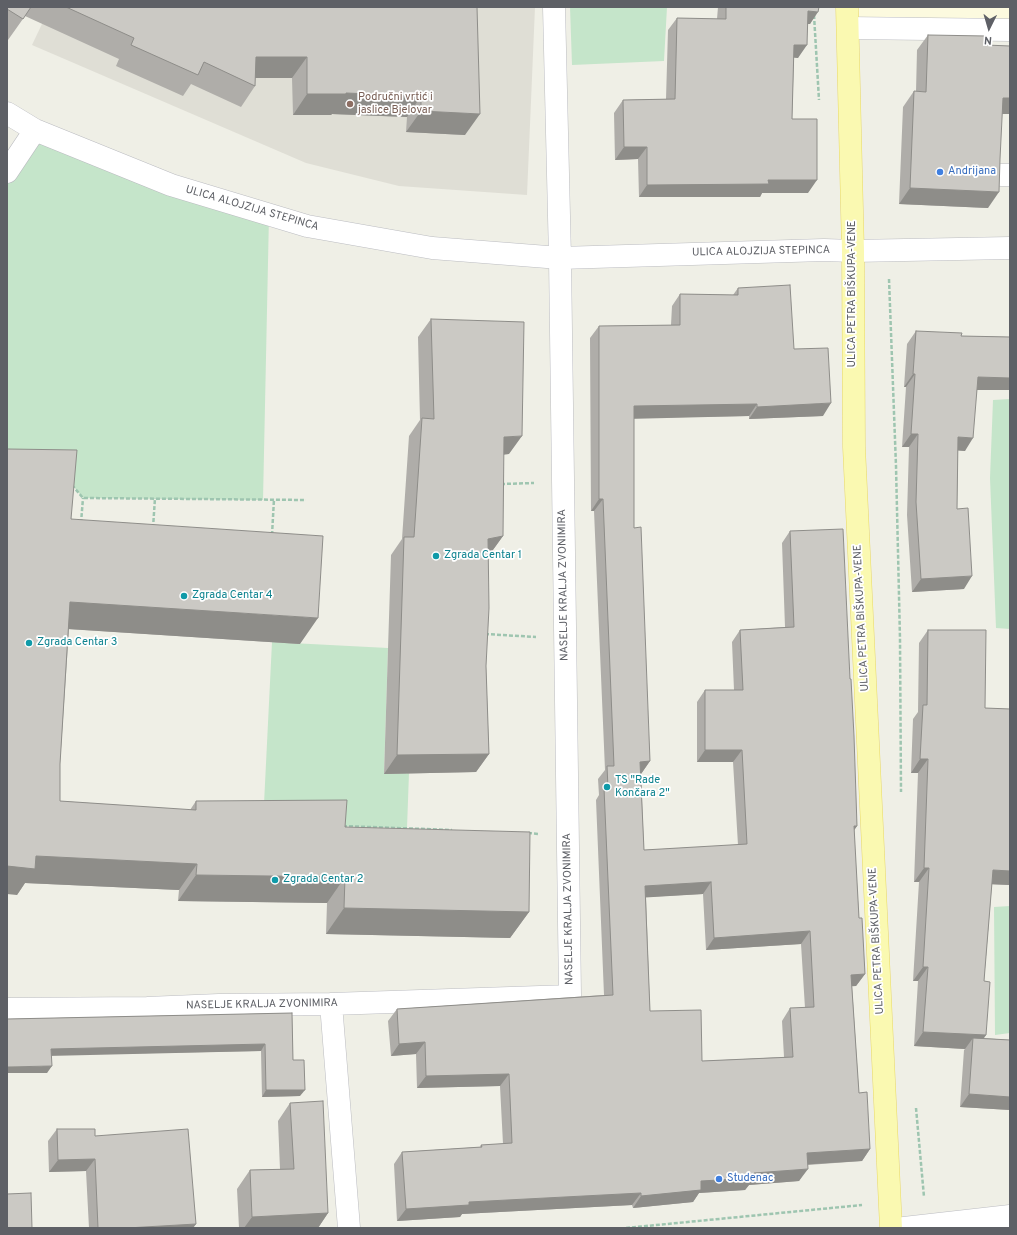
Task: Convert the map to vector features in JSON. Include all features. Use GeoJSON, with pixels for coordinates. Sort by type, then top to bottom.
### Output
{"type":"FeatureCollection","features":[{"type":"Feature","properties":{"kind":"main road","name":"ULICA PETRA BIŠKUPA-VENE"},"geometry":{"type":"LineString","coordinates":[[847,17],[853,251],[854,447],[891,1228]]}},
{"type":"Feature","properties":{"kind":"street"},"geometry":{"type":"LineString","coordinates":[[554,7],[560,258]]}},
{"type":"Feature","properties":{"kind":"street"},"geometry":{"type":"LineString","coordinates":[[847,17],[1010,30]]}},
{"type":"Feature","properties":{"kind":"street","name":"ULICA ALOJZIJA STEPINCA"},"geometry":{"type":"LineString","coordinates":[[7,113],[35,130],[171,185],[307,226],[432,248],[560,258],[824,250],[853,251],[1010,248]]}},
{"type":"Feature","properties":{"kind":"street"},"geometry":{"type":"LineString","coordinates":[[7,172],[35,130]]}},
{"type":"Feature","properties":{"kind":"street","name":"NASELJE KRALJA ZVONIMIRA"},"geometry":{"type":"LineString","coordinates":[[7,1009],[331,1004],[570,996],[560,258]]}},
{"type":"Feature","properties":{"kind":"street"},"geometry":{"type":"LineString","coordinates":[[331,1004],[349,1228]]}},
{"type":"Feature","properties":{"kind":"street"},"geometry":{"type":"LineString","coordinates":[[904,1228],[1010,1216]]}},
{"type":"Feature","properties":{"kind":"path"},"geometry":{"type":"LineString","coordinates":[[814,14],[819,101]]}},
{"type":"Feature","properties":{"kind":"path"},"geometry":{"type":"LineString","coordinates":[[888,276],[896,466],[900,639],[901,798]]}},
{"type":"Feature","properties":{"kind":"path"},"geometry":{"type":"LineString","coordinates":[[71,483],[83,498],[81,526]]}},
{"type":"Feature","properties":{"kind":"path"},"geometry":{"type":"LineString","coordinates":[[498,484],[563,483]]}},
{"type":"Feature","properties":{"kind":"path"},"geometry":{"type":"LineString","coordinates":[[83,498],[306,500]]}},
{"type":"Feature","properties":{"kind":"path"},"geometry":{"type":"LineString","coordinates":[[153,529],[155,498]]}},
{"type":"Feature","properties":{"kind":"path"},"geometry":{"type":"LineString","coordinates":[[272,537],[274,499]]}},
{"type":"Feature","properties":{"kind":"path"},"geometry":{"type":"LineString","coordinates":[[483,634],[565,638]]}},
{"type":"Feature","properties":{"kind":"path"},"geometry":{"type":"LineString","coordinates":[[337,826],[453,830]]}},
{"type":"Feature","properties":{"kind":"path"},"geometry":{"type":"LineString","coordinates":[[522,833],[568,835]]}},
{"type":"Feature","properties":{"kind":"path"},"geometry":{"type":"LineString","coordinates":[[916,1106],[924,1199]]}},
{"type":"Feature","properties":{"kind":"path"},"geometry":{"type":"LineString","coordinates":[[626,1228],[868,1204]]}},
{"type":"Feature","properties":{"kind":"shaded area","name":"Područni vrtić i jaslice Bjelovar"},"geometry":{"type":"Polygon","coordinates":[[[50,7],[535,7],[527,195],[399,186],[306,163],[32,45],[50,7]]]}},
{"type":"Feature","properties":{"kind":"shaded area"},"geometry":{"type":"Polygon","coordinates":[[[847,7],[1010,7],[1010,30],[848,28],[847,7]]]}},
{"type":"Feature","properties":{"kind":"green space"},"geometry":{"type":"Polygon","coordinates":[[[570,7],[667,7],[664,61],[572,65],[570,7]]]}},
{"type":"Feature","properties":{"kind":"green space"},"geometry":{"type":"Polygon","coordinates":[[[35,130],[269,215],[263,500],[83,498],[58,467],[7,468],[7,174],[35,130]]]}},
{"type":"Feature","properties":{"kind":"green space"},"geometry":{"type":"Polygon","coordinates":[[[1010,399],[1010,629],[996,628],[990,478],[993,400],[1010,399]]]}},
{"type":"Feature","properties":{"kind":"green space"},"geometry":{"type":"Polygon","coordinates":[[[272,642],[388,648],[384,773],[409,773],[407,828],[263,824],[272,642]]]}},
{"type":"Feature","properties":{"kind":"green space"},"geometry":{"type":"Polygon","coordinates":[[[1010,906],[1010,1033],[995,1035],[994,907],[1010,906]]]}},
{"type":"Feature","properties":{"kind":"building"},"geometry":{"type":"Polygon","coordinates":[[[7,7],[31,7],[23,19],[7,9],[7,7]]]}},
{"type":"Feature","properties":{"kind":"building"},"geometry":{"type":"Polygon","coordinates":[[[66,7],[477,7],[480,114],[421,111],[421,96],[346,93],[307,94],[307,57],[256,57],[255,86],[204,62],[198,75],[131,45],[134,38],[66,7]]]}},
{"type":"Feature","properties":{"kind":"building"},"geometry":{"type":"Polygon","coordinates":[[[726,7],[819,7],[818,12],[808,11],[807,45],[794,45],[792,119],[817,119],[817,180],[768,180],[769,184],[647,185],[647,147],[624,147],[623,100],[675,99],[677,18],[726,19],[726,7]]]}},
{"type":"Feature","properties":{"kind":"building"},"geometry":{"type":"Polygon","coordinates":[[[928,35],[986,36],[986,45],[1010,46],[1010,98],[1003,98],[999,192],[910,188],[914,91],[926,92],[928,35]]]}},
{"type":"Feature","properties":{"kind":"building"},"geometry":{"type":"Polygon","coordinates":[[[790,285],[794,349],[828,348],[831,403],[757,407],[757,404],[634,406],[634,528],[641,527],[650,761],[640,762],[644,850],[747,844],[742,750],[705,750],[705,690],[743,690],[740,630],[794,627],[790,531],[843,529],[854,736],[857,826],[854,826],[859,918],[862,918],[865,974],[851,975],[859,1093],[867,1092],[870,1149],[807,1153],[808,1169],[754,1173],[754,1178],[701,1181],[701,1190],[641,1196],[641,1193],[469,1202],[469,1205],[406,1209],[402,1152],[482,1147],[481,1145],[512,1143],[509,1074],[426,1076],[425,1042],[399,1044],[397,1009],[613,995],[604,788],[608,788],[607,766],[614,766],[603,499],[599,499],[599,326],[680,325],[680,294],[738,295],[738,288],[790,285]],[[711,882],[645,886],[650,1011],[701,1010],[702,1061],[793,1057],[790,1008],[814,1007],[810,931],[714,938],[711,882]]]}},
{"type":"Feature","properties":{"kind":"building","name":"Zgrada Centar 1"},"geometry":{"type":"Polygon","coordinates":[[[431,319],[524,322],[522,436],[504,437],[503,536],[488,539],[489,608],[486,666],[489,754],[397,755],[404,537],[414,537],[422,418],[434,419],[431,319]]]}},
{"type":"Feature","properties":{"kind":"building"},"geometry":{"type":"Polygon","coordinates":[[[916,331],[962,333],[961,336],[1010,337],[1010,378],[978,377],[973,438],[958,437],[957,509],[968,508],[972,576],[921,579],[916,502],[918,434],[911,434],[916,331]]]}},
{"type":"Feature","properties":{"kind":"building"},"geometry":{"type":"Polygon","coordinates":[[[7,449],[77,450],[71,519],[323,536],[318,618],[70,602],[60,764],[60,801],[196,810],[196,801],[347,800],[345,827],[530,832],[529,912],[344,908],[345,877],[196,875],[197,864],[36,856],[35,869],[7,866],[7,449]]]}},
{"type":"Feature","properties":{"kind":"building"},"geometry":{"type":"Polygon","coordinates":[[[928,630],[986,630],[985,708],[1010,709],[1010,871],[993,870],[984,981],[990,982],[986,1035],[923,1032],[928,967],[923,967],[929,868],[924,868],[928,759],[920,759],[923,705],[927,705],[928,630]]]}},
{"type":"Feature","properties":{"kind":"building"},"geometry":{"type":"Polygon","coordinates":[[[292,1013],[293,1060],[304,1060],[305,1090],[266,1090],[265,1044],[51,1049],[52,1066],[7,1067],[7,1019],[292,1013]]]}},
{"type":"Feature","properties":{"kind":"building"},"geometry":{"type":"Polygon","coordinates":[[[973,1038],[1010,1040],[1010,1097],[969,1094],[973,1038]]]}},
{"type":"Feature","properties":{"kind":"building"},"geometry":{"type":"Polygon","coordinates":[[[323,1101],[328,1213],[252,1217],[250,1170],[294,1169],[290,1103],[323,1101]]]}},
{"type":"Feature","properties":{"kind":"building"},"geometry":{"type":"Polygon","coordinates":[[[57,1129],[95,1129],[95,1136],[188,1129],[196,1224],[98,1228],[95,1159],[58,1160],[57,1129]]]}},
{"type":"Feature","properties":{"kind":"building"},"geometry":{"type":"Polygon","coordinates":[[[31,1193],[32,1228],[7,1228],[7,1194],[31,1193]]]}},
{"type":"Feature","properties":{"kind":"place","name":"Područni vrtić i jaslice Bjelovar"},"geometry":{"type":"Point","coordinates":[350,104]}},
{"type":"Feature","properties":{"kind":"place","name":"Andrijana"},"geometry":{"type":"Point","coordinates":[940,172]}},
{"type":"Feature","properties":{"kind":"place","name":"Zgrada Centar 1"},"geometry":{"type":"Point","coordinates":[436,556]}},
{"type":"Feature","properties":{"kind":"place","name":"Zgrada Centar 4"},"geometry":{"type":"Point","coordinates":[184,596]}},
{"type":"Feature","properties":{"kind":"place","name":"Zgrada Centar 3"},"geometry":{"type":"Point","coordinates":[29,643]}},
{"type":"Feature","properties":{"kind":"place","name":"TS \"Rade Končara 2\""},"geometry":{"type":"Point","coordinates":[607,787]}},
{"type":"Feature","properties":{"kind":"place","name":"Zgrada Centar 2"},"geometry":{"type":"Point","coordinates":[275,880]}},
{"type":"Feature","properties":{"kind":"place","name":"Studenac"},"geometry":{"type":"Point","coordinates":[719,1179]}}]}
